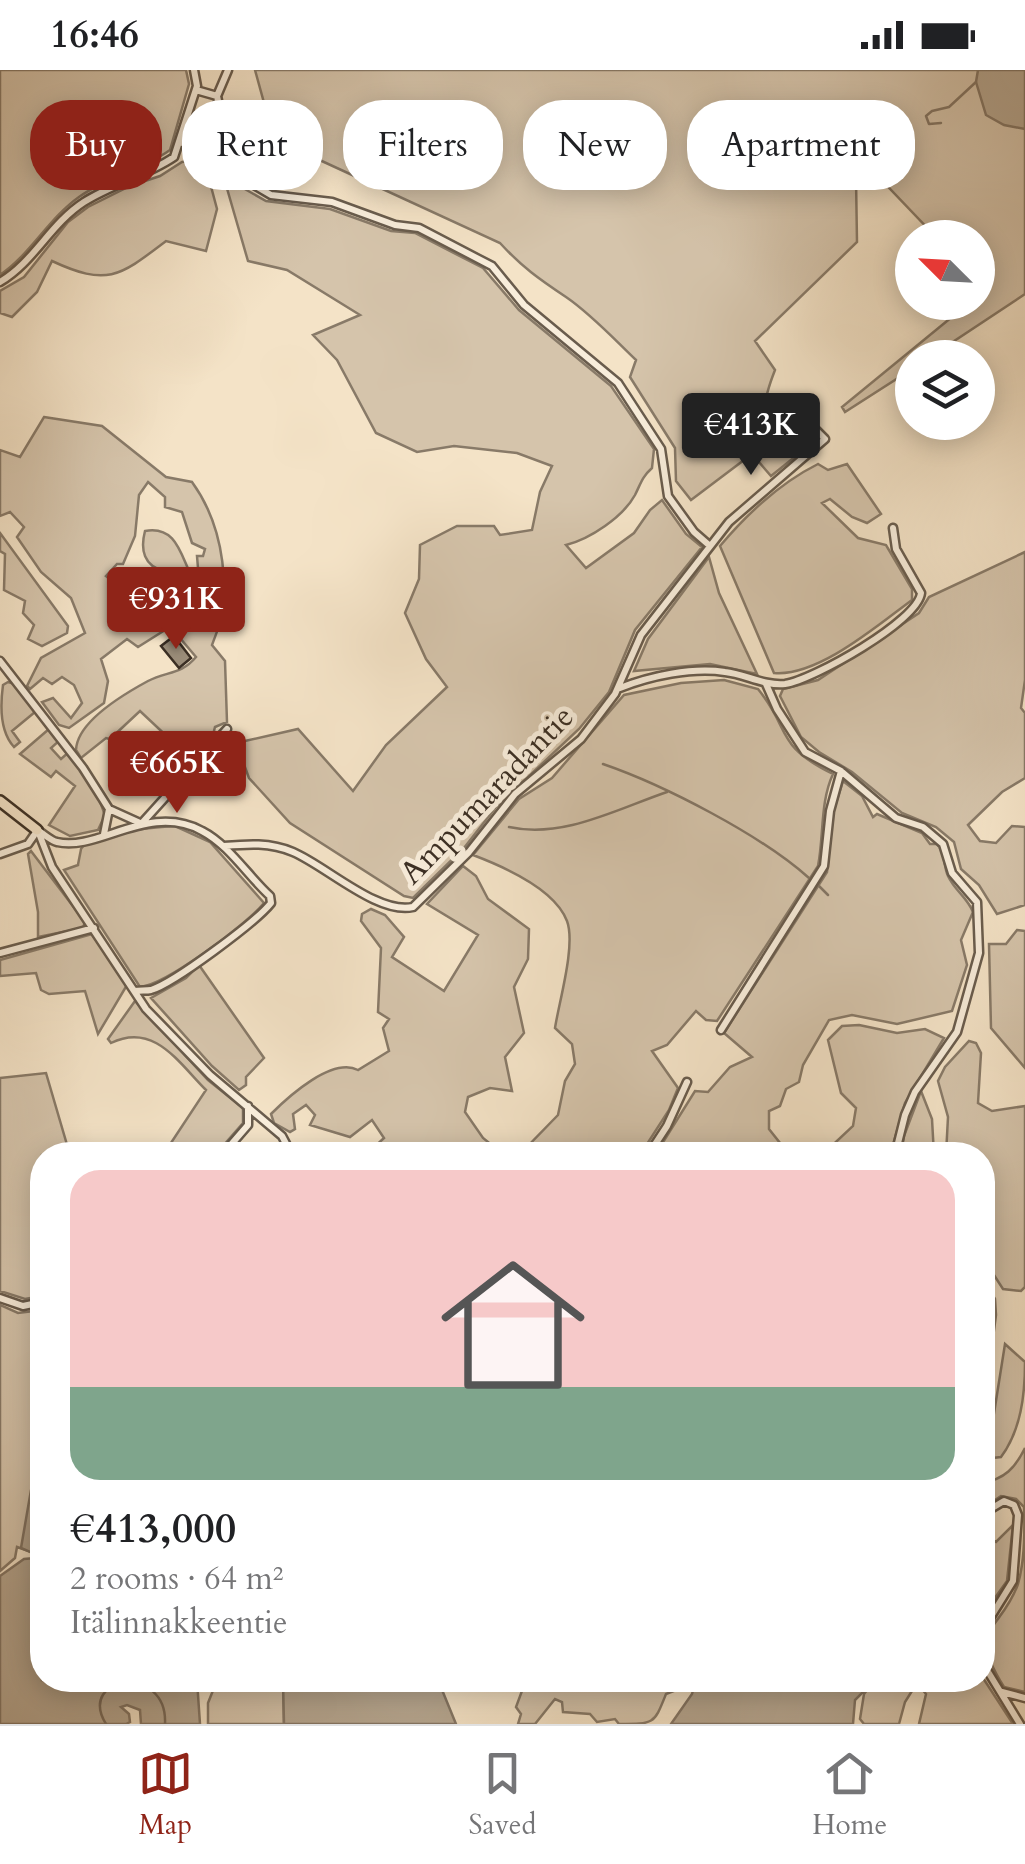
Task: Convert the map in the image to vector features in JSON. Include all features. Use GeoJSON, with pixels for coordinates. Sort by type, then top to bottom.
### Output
{"type":"FeatureCollection","features":[{"type":"Feature","properties":{"kind":"main road"},"geometry":{"type":"LineString","coordinates":[[0,801],[37,830]]}},
{"type":"Feature","properties":{"kind":"street"},"geometry":{"type":"LineString","coordinates":[[0,282],[21,270],[63,218],[83,202],[174,157],[196,90],[194,70]]}},
{"type":"Feature","properties":{"kind":"street"},"geometry":{"type":"LineString","coordinates":[[218,100],[228,70]]}},
{"type":"Feature","properties":{"kind":"street"},"geometry":{"type":"LineString","coordinates":[[196,90],[217,96]]}},
{"type":"Feature","properties":{"kind":"street"},"geometry":{"type":"LineString","coordinates":[[263,190],[271,195],[332,202],[395,225],[419,228],[492,266],[524,305],[618,384],[661,450],[668,496],[694,532],[710,546]]}},
{"type":"Feature","properties":{"kind":"street","name":"Ampumaradantie"},"geometry":{"type":"LineString","coordinates":[[223,846],[261,843],[293,852],[390,908],[413,907],[469,852],[515,794],[580,739],[619,688],[640,635],[751,500],[812,454],[825,439],[816,430]]}},
{"type":"Feature","properties":{"kind":"street"},"geometry":{"type":"LineString","coordinates":[[619,688],[696,671],[722,671],[766,684],[794,682],[814,674],[914,610],[920,593],[896,550],[893,528]]}},
{"type":"Feature","properties":{"kind":"street"},"geometry":{"type":"LineString","coordinates":[[0,661],[109,808],[141,824]]}},
{"type":"Feature","properties":{"kind":"street"},"geometry":{"type":"LineString","coordinates":[[766,684],[796,742],[806,752],[840,770],[896,818],[923,827],[944,844],[952,873],[978,902],[979,952],[956,1032],[915,1092],[898,1142]]}},
{"type":"Feature","properties":{"kind":"street"},"geometry":{"type":"LineString","coordinates":[[141,824],[167,800],[227,729]]}},
{"type":"Feature","properties":{"kind":"street"},"geometry":{"type":"LineString","coordinates":[[721,1030],[824,866],[830,810],[840,770]]}},
{"type":"Feature","properties":{"kind":"street"},"geometry":{"type":"LineString","coordinates":[[104,834],[109,808]]}},
{"type":"Feature","properties":{"kind":"street"},"geometry":{"type":"LineString","coordinates":[[37,830],[56,842],[141,824],[190,825],[223,846],[270,896],[271,903],[231,938],[152,990],[135,991]]}},
{"type":"Feature","properties":{"kind":"street"},"geometry":{"type":"LineString","coordinates":[[0,854],[28,844],[37,830]]}},
{"type":"Feature","properties":{"kind":"street"},"geometry":{"type":"LineString","coordinates":[[37,830],[52,867],[146,1009],[210,1076],[248,1105],[285,1142]]}},
{"type":"Feature","properties":{"kind":"street"},"geometry":{"type":"LineString","coordinates":[[0,953],[94,928]]}},
{"type":"Feature","properties":{"kind":"street"},"geometry":{"type":"LineString","coordinates":[[657,1142],[686,1082]]}},
{"type":"Feature","properties":{"kind":"street"},"geometry":{"type":"LineString","coordinates":[[233,1142],[248,1125],[248,1105]]}},
{"type":"Feature","properties":{"kind":"street"},"geometry":{"type":"LineString","coordinates":[[0,1298],[30,1305]]}},
{"type":"Feature","properties":{"kind":"street"},"geometry":{"type":"LineString","coordinates":[[995,1506],[1004,1501],[1014,1505],[1018,1515],[1013,1581],[995,1611]]}},
{"type":"Feature","properties":{"kind":"street"},"geometry":{"type":"LineString","coordinates":[[995,1683],[1020,1724]]}},
{"type":"Feature","properties":{"kind":"street"},"geometry":{"type":"LineString","coordinates":[[1001,1692],[1025,1698]]}},
{"type":"Feature","properties":{"kind":"shaded area"},"geometry":{"type":"Polygon","coordinates":[[[0,70],[186,70],[189,84],[170,150],[162,155],[162,100],[30,100],[30,190],[91,190],[58,216],[0,275],[0,70]]]}},
{"type":"Feature","properties":{"kind":"shaded area"},"geometry":{"type":"Polygon","coordinates":[[[255,70],[1025,70],[1025,294],[995,314],[995,220],[920,220],[891,190],[915,190],[915,100],[687,100],[687,190],[856,190],[857,242],[755,341],[775,370],[766,400],[767,418],[796,456],[771,476],[752,454],[691,500],[676,481],[675,448],[630,377],[636,360],[584,311],[531,272],[500,243],[385,190],[503,190],[503,100],[343,100],[343,171],[323,162],[323,100],[263,100],[255,70]]]}},
{"type":"Feature","properties":{"kind":"shaded area"},"geometry":{"type":"Polygon","coordinates":[[[182,162],[182,190],[212,190],[217,209],[206,251],[166,241],[124,270],[101,275],[52,261],[37,292],[12,317],[0,313],[0,291],[24,277],[68,222],[122,190],[162,190],[162,175],[182,162]]]}},
{"type":"Feature","properties":{"kind":"shaded area"},"geometry":{"type":"Polygon","coordinates":[[[227,190],[247,190],[266,201],[330,209],[391,231],[415,233],[483,268],[519,310],[611,386],[654,449],[652,468],[630,503],[595,532],[566,545],[586,568],[634,533],[662,500],[686,534],[702,547],[635,630],[609,692],[579,729],[496,807],[464,848],[413,898],[290,823],[249,778],[236,743],[298,729],[353,791],[386,745],[447,687],[426,659],[405,613],[419,579],[420,545],[457,526],[494,526],[500,535],[532,530],[540,492],[552,466],[517,453],[454,446],[417,452],[376,433],[337,360],[313,335],[360,315],[287,270],[248,261],[227,190]]]}},
{"type":"Feature","properties":{"kind":"shaded area"},"geometry":{"type":"Polygon","coordinates":[[[948,320],[986,320],[956,340],[924,340],[948,320]]]}},
{"type":"Feature","properties":{"kind":"shaded area"},"geometry":{"type":"Polygon","coordinates":[[[895,364],[895,380],[845,412],[842,407],[895,364]]]}},
{"type":"Feature","properties":{"kind":"shaded area"},"geometry":{"type":"Polygon","coordinates":[[[44,417],[102,426],[166,477],[192,482],[203,500],[222,561],[223,605],[212,645],[225,661],[227,722],[215,727],[212,739],[191,759],[140,711],[110,739],[106,738],[81,758],[76,750],[84,729],[103,710],[148,681],[185,667],[196,657],[174,631],[165,630],[138,647],[127,639],[101,659],[108,681],[104,703],[69,728],[59,725],[42,702],[53,698],[71,718],[82,703],[74,685],[62,677],[52,684],[43,678],[30,689],[27,686],[41,658],[85,633],[71,598],[41,572],[17,537],[24,527],[10,512],[0,516],[0,450],[20,457],[44,417]],[[148,482],[139,495],[135,536],[123,564],[117,564],[106,576],[111,580],[119,578],[123,585],[120,602],[130,607],[157,607],[164,571],[145,556],[145,531],[156,530],[172,538],[193,579],[210,598],[213,586],[198,568],[197,556],[203,556],[205,549],[192,543],[182,512],[165,507],[165,497],[148,482]]]}},
{"type":"Feature","properties":{"kind":"shaded area"},"geometry":{"type":"Polygon","coordinates":[[[818,464],[828,470],[847,464],[881,514],[867,523],[852,517],[830,499],[822,503],[858,538],[886,545],[912,589],[912,600],[828,658],[791,672],[774,673],[720,546],[765,500],[818,464]]]}},
{"type":"Feature","properties":{"kind":"shaded area"},"geometry":{"type":"Polygon","coordinates":[[[0,533],[68,626],[67,633],[42,646],[28,639],[34,625],[23,613],[25,601],[4,590],[5,554],[0,551],[0,533]]]}},
{"type":"Feature","properties":{"kind":"shaded area"},"geometry":{"type":"Polygon","coordinates":[[[1025,552],[1025,680],[1021,708],[1025,713],[1025,778],[1002,792],[968,825],[980,841],[996,843],[1012,826],[1025,827],[1025,905],[997,914],[979,885],[961,869],[954,842],[936,827],[902,813],[801,737],[780,696],[783,689],[818,680],[919,613],[929,597],[1025,552]]]}},
{"type":"Feature","properties":{"kind":"shaded area"},"geometry":{"type":"Polygon","coordinates":[[[709,557],[719,593],[757,674],[710,664],[634,671],[648,639],[709,557]]]}},
{"type":"Feature","properties":{"kind":"shaded area"},"geometry":{"type":"Polygon","coordinates":[[[724,680],[758,689],[792,745],[833,774],[824,807],[818,866],[717,1021],[706,1020],[696,1011],[667,1045],[652,1051],[678,1088],[648,1142],[532,1142],[558,1115],[565,1081],[575,1064],[572,1044],[555,1028],[568,959],[567,921],[561,909],[540,889],[473,855],[519,799],[552,778],[624,695],[681,683],[724,680]]]}},
{"type":"Feature","properties":{"kind":"shaded area"},"geometry":{"type":"Polygon","coordinates":[[[15,684],[35,712],[12,731],[20,742],[14,747],[2,719],[3,685],[15,684]]]}},
{"type":"Feature","properties":{"kind":"shaded area"},"geometry":{"type":"Polygon","coordinates":[[[49,729],[60,740],[51,748],[61,759],[69,752],[99,799],[105,815],[98,830],[70,836],[49,825],[75,786],[56,771],[51,777],[20,754],[49,729]]]}},
{"type":"Feature","properties":{"kind":"shaded area"},"geometry":{"type":"Polygon","coordinates":[[[843,781],[862,796],[873,817],[877,814],[922,833],[942,852],[948,876],[973,912],[961,940],[967,965],[952,1011],[897,1024],[852,1015],[829,1020],[803,1065],[799,1082],[786,1089],[780,1106],[769,1111],[769,1129],[779,1142],[663,1142],[695,1091],[708,1092],[730,1067],[752,1057],[724,1033],[827,872],[833,813],[843,781]]]}},
{"type":"Feature","properties":{"kind":"shaded area"},"geometry":{"type":"Polygon","coordinates":[[[175,826],[210,842],[264,903],[205,952],[168,976],[140,987],[64,870],[78,865],[81,849],[97,838],[175,826]]]}},
{"type":"Feature","properties":{"kind":"shaded area"},"geometry":{"type":"Polygon","coordinates":[[[31,851],[85,922],[83,928],[38,937],[28,854],[31,851]]]}},
{"type":"Feature","properties":{"kind":"shaded area"},"geometry":{"type":"Polygon","coordinates":[[[463,866],[476,876],[488,899],[529,929],[528,959],[514,987],[524,1033],[505,1057],[512,1091],[490,1088],[468,1097],[465,1112],[488,1142],[380,1142],[384,1138],[372,1120],[350,1137],[310,1125],[315,1115],[306,1105],[293,1114],[295,1129],[290,1132],[274,1123],[271,1114],[324,1073],[348,1067],[358,1070],[389,1051],[383,1028],[389,1019],[378,1012],[381,948],[361,921],[362,914],[371,909],[385,915],[404,937],[392,957],[444,991],[478,935],[427,904],[463,866]]]}},
{"type":"Feature","properties":{"kind":"shaded area"},"geometry":{"type":"Polygon","coordinates":[[[1017,930],[1025,931],[1025,1068],[991,1028],[989,944],[1006,944],[1017,930]]]}},
{"type":"Feature","properties":{"kind":"shaded area"},"geometry":{"type":"Polygon","coordinates":[[[92,934],[127,985],[98,1034],[85,991],[49,994],[41,990],[36,973],[0,976],[0,960],[92,934]]]}},
{"type":"Feature","properties":{"kind":"shaded area"},"geometry":{"type":"Polygon","coordinates":[[[199,965],[264,1058],[239,1090],[151,998],[186,978],[199,965]]]}},
{"type":"Feature","properties":{"kind":"shaded area"},"geometry":{"type":"Polygon","coordinates":[[[135,1001],[208,1080],[243,1108],[243,1123],[226,1142],[172,1142],[206,1090],[175,1057],[153,1041],[126,1038],[111,1043],[108,1039],[135,1001]]]}},
{"type":"Feature","properties":{"kind":"shaded area"},"geometry":{"type":"Polygon","coordinates":[[[859,1025],[897,1033],[925,1029],[944,1038],[905,1103],[894,1142],[836,1142],[853,1126],[856,1108],[841,1093],[828,1040],[842,1026],[859,1025]]]}},
{"type":"Feature","properties":{"kind":"shaded area"},"geometry":{"type":"Polygon","coordinates":[[[969,1041],[976,1043],[981,1053],[978,1103],[992,1111],[1025,1106],[1025,1287],[1021,1291],[1003,1289],[995,1277],[995,1142],[947,1142],[948,1117],[938,1081],[945,1067],[969,1041]]]}},
{"type":"Feature","properties":{"kind":"shaded area"},"geometry":{"type":"Polygon","coordinates":[[[46,1073],[66,1142],[30,1142],[30,1298],[25,1299],[0,1291],[0,1078],[46,1073]]]}},
{"type":"Feature","properties":{"kind":"shaded area"},"geometry":{"type":"Polygon","coordinates":[[[921,1091],[932,1119],[933,1142],[903,1142],[921,1091]]]}},
{"type":"Feature","properties":{"kind":"shaded area"},"geometry":{"type":"Polygon","coordinates":[[[0,1305],[18,1313],[30,1312],[30,1546],[29,1551],[17,1547],[15,1558],[0,1571],[0,1305]]]}},
{"type":"Feature","properties":{"kind":"shaded area"},"geometry":{"type":"Polygon","coordinates":[[[1005,1344],[1025,1362],[1024,1387],[1013,1435],[1001,1457],[995,1458],[995,1407],[1005,1344]]]}},
{"type":"Feature","properties":{"kind":"shaded area"},"geometry":{"type":"Polygon","coordinates":[[[1025,1448],[1025,1692],[1004,1687],[995,1671],[995,1624],[1011,1600],[1022,1566],[1024,1507],[1016,1499],[1001,1496],[995,1500],[995,1480],[1017,1461],[1025,1448]]]}},
{"type":"Feature","properties":{"kind":"shaded area"},"geometry":{"type":"Polygon","coordinates":[[[1013,1525],[1007,1581],[995,1598],[995,1541],[1013,1525]]]}},
{"type":"Feature","properties":{"kind":"shaded area"},"geometry":{"type":"Polygon","coordinates":[[[212,1692],[283,1692],[284,1724],[208,1724],[212,1692]]]}},
{"type":"Feature","properties":{"kind":"shaded area"},"geometry":{"type":"Polygon","coordinates":[[[522,1692],[671,1692],[666,1694],[655,1717],[647,1722],[597,1722],[590,1714],[563,1712],[562,1702],[555,1699],[535,1724],[518,1724],[521,1714],[516,1707],[522,1692]]]}},
{"type":"Feature","properties":{"kind":"shaded area"},"geometry":{"type":"Polygon","coordinates":[[[911,1692],[899,1724],[864,1724],[860,1719],[864,1694],[911,1692]]]}},
{"type":"Feature","properties":{"kind":"shaded area"},"geometry":{"type":"Polygon","coordinates":[[[992,1692],[1013,1724],[919,1724],[926,1694],[992,1692]]]}},
{"type":"Feature","properties":{"kind":"water"},"geometry":{"type":"Polygon","coordinates":[[[978,70],[1025,70],[1025,129],[1004,125],[986,115],[976,82],[978,70]]]}},
{"type":"Feature","properties":{"kind":"water"},"geometry":{"type":"Polygon","coordinates":[[[30,1496],[30,1552],[21,1548],[30,1496]]]}},
{"type":"Feature","properties":{"kind":"water"},"geometry":{"type":"Polygon","coordinates":[[[30,1558],[30,1692],[198,1692],[200,1724],[141,1724],[140,1710],[127,1705],[121,1707],[129,1714],[130,1722],[126,1724],[0,1724],[0,1576],[30,1558]]]}},
{"type":"Feature","properties":{"kind":"water"},"geometry":{"type":"Polygon","coordinates":[[[283,1692],[443,1692],[456,1724],[284,1724],[283,1692]]]}},
{"type":"Feature","properties":{"kind":"water"},"geometry":{"type":"Polygon","coordinates":[[[863,1692],[855,1700],[853,1724],[671,1724],[692,1694],[863,1692]]]}},
{"type":"Feature","properties":{"kind":"building"},"geometry":{"type":"Polygon","coordinates":[[[174,636],[191,658],[179,668],[161,646],[174,636]]]}},
{"type":"Feature","properties":{"kind":"waterway"},"geometry":{"type":"LineString","coordinates":[[941,123],[929,124],[926,116],[949,107],[976,82]]}},
{"type":"Feature","properties":{"kind":"waterway"},"geometry":{"type":"LineString","coordinates":[[603,764],[711,813],[765,845],[809,878]]}},
{"type":"Feature","properties":{"kind":"waterway"},"geometry":{"type":"LineString","coordinates":[[509,827],[529,830],[570,826],[667,792]]}},
{"type":"Feature","properties":{"kind":"waterway"},"geometry":{"type":"LineString","coordinates":[[819,886],[828,895]]}}]}
